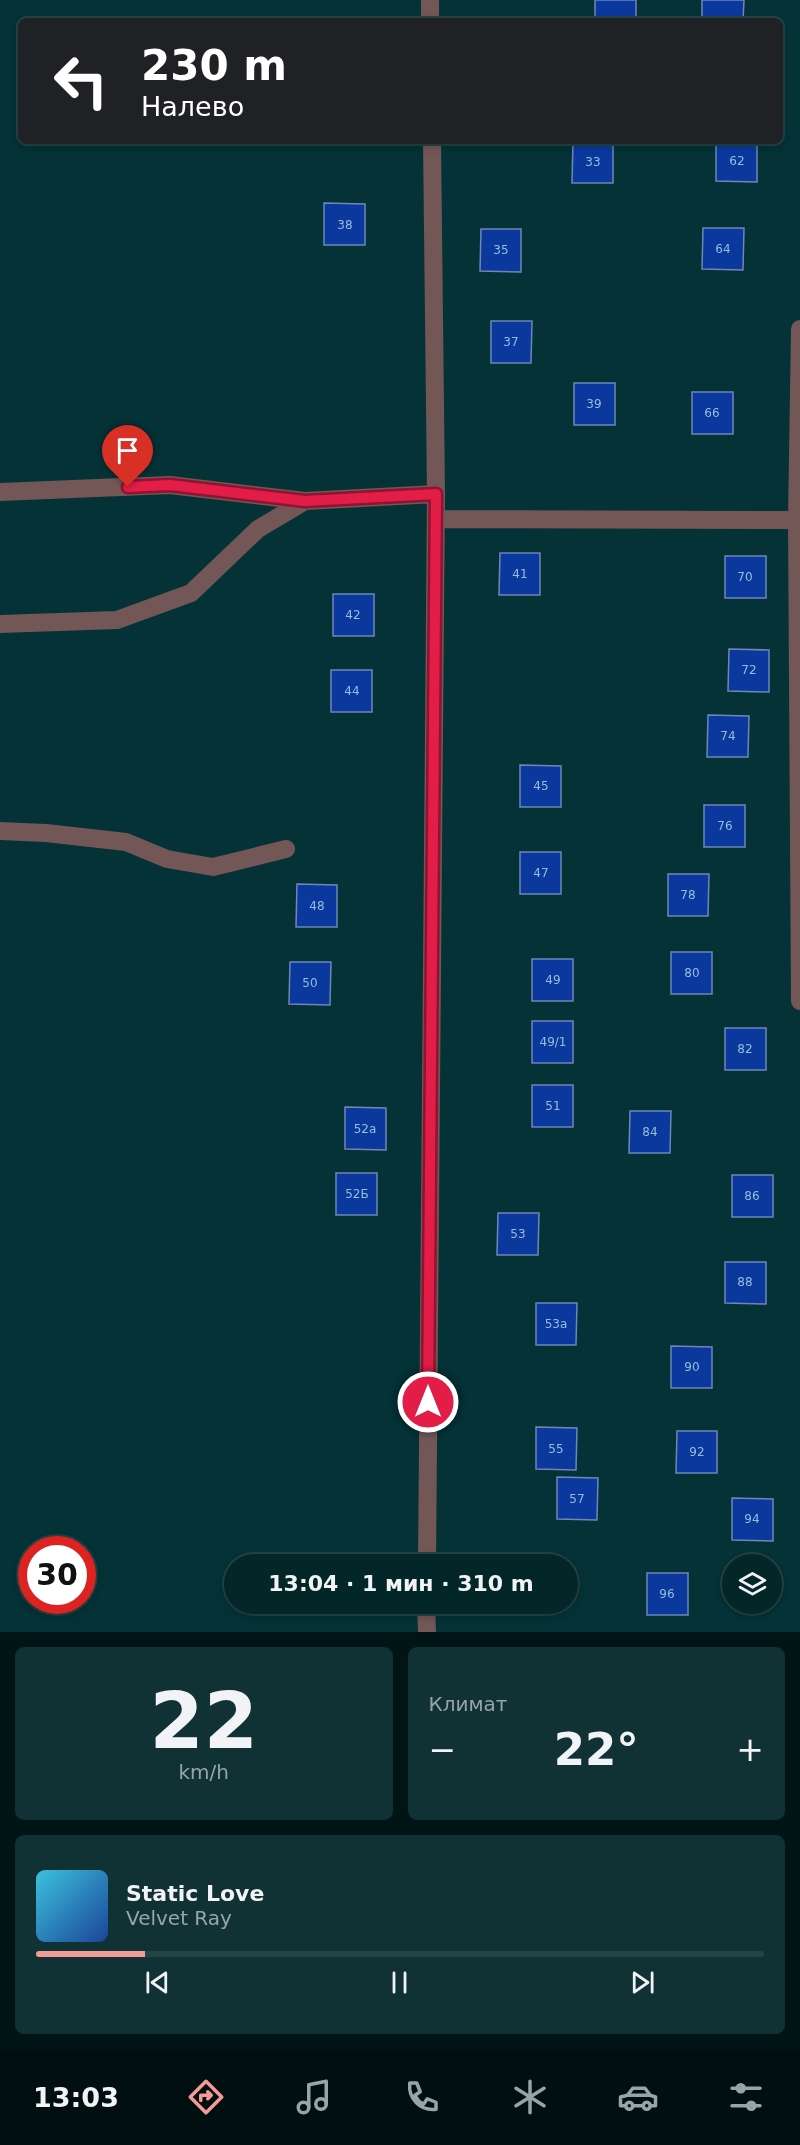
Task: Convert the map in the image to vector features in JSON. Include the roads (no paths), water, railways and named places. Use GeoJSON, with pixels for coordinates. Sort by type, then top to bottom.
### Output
{"type":"FeatureCollection","features":[{"type":"Feature","properties":{"kind":"street"},"geometry":{"type":"LineString","coordinates":[[430,0],[430,18]]}},
{"type":"Feature","properties":{"kind":"street"},"geometry":{"type":"LineString","coordinates":[[427,1554],[436,519],[432,144]]}},
{"type":"Feature","properties":{"kind":"street"},"geometry":{"type":"LineString","coordinates":[[800,329],[800,1000]]}},
{"type":"Feature","properties":{"kind":"street"},"geometry":{"type":"LineString","coordinates":[[0,492],[170,485],[305,501],[436,494]]}},
{"type":"Feature","properties":{"kind":"street"},"geometry":{"type":"LineString","coordinates":[[0,624],[117,620],[191,593],[258,529],[305,501]]}},
{"type":"Feature","properties":{"kind":"street"},"geometry":{"type":"LineString","coordinates":[[436,519],[799,520]]}},
{"type":"Feature","properties":{"kind":"street"},"geometry":{"type":"LineString","coordinates":[[0,831],[46,832],[126,842],[167,859],[213,867],[286,849]]}},
{"type":"Feature","properties":{"kind":"street"},"geometry":{"type":"LineString","coordinates":[[426,1614],[427,1632]]}}]}
